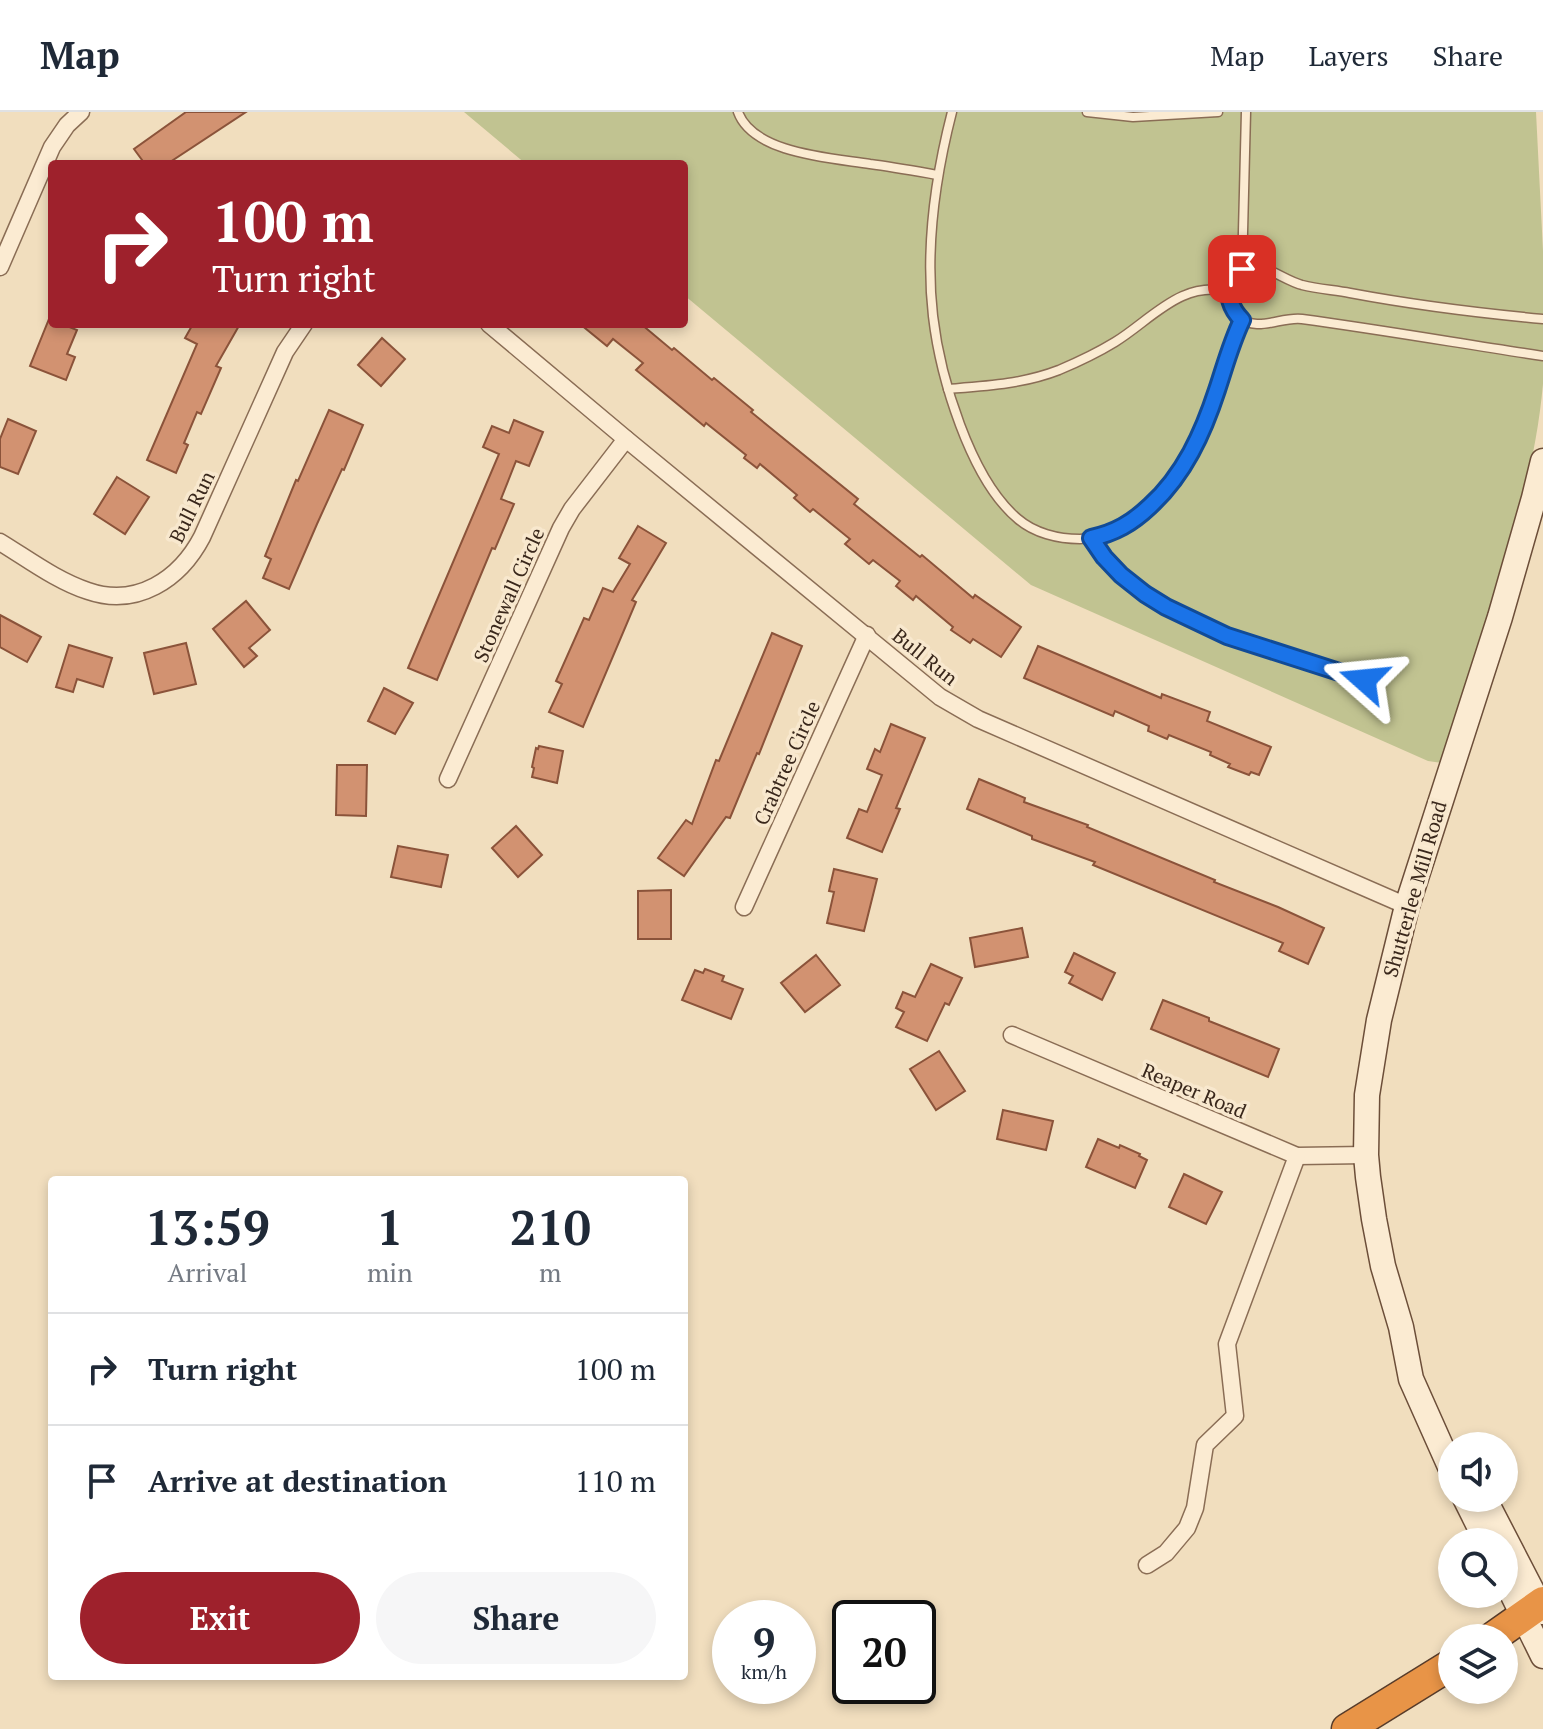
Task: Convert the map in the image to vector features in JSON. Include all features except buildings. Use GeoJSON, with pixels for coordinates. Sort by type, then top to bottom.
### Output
{"type":"FeatureCollection","features":[{"type":"Feature","properties":{"kind":"highway"},"geometry":{"type":"LineString","coordinates":[[1513,1624],[1537,1608]]}},
{"type":"Feature","properties":{"kind":"highway"},"geometry":{"type":"LineString","coordinates":[[1347,1729],[1438,1673]]}},
{"type":"Feature","properties":{"kind":"street"},"geometry":{"type":"LineString","coordinates":[[0,267],[52,147],[67,125],[81,112]]}},
{"type":"Feature","properties":{"kind":"street","name":"Bull Run"},"geometry":{"type":"LineString","coordinates":[[0,542],[67,582],[96,593],[137,593],[166,581],[196,550],[285,352],[301,328]]}},
{"type":"Feature","properties":{"kind":"street","name":"Bull Run"},"geometry":{"type":"LineString","coordinates":[[494,328],[940,697],[978,719],[1407,906]]}},
{"type":"Feature","properties":{"kind":"street","name":"Stonewall Circle"},"geometry":{"type":"LineString","coordinates":[[448,779],[561,528],[626,439]]}},
{"type":"Feature","properties":{"kind":"street","name":"Shutterlee Mill Road"},"geometry":{"type":"LineString","coordinates":[[1438,1440],[1411,1379],[1401,1327],[1383,1266],[1366,1155],[1367,1095],[1373,1047],[1407,906],[1500,617],[1543,461]]}},
{"type":"Feature","properties":{"kind":"street","name":"Crabtree Circle"},"geometry":{"type":"LineString","coordinates":[[744,907],[867,635]]}},
{"type":"Feature","properties":{"kind":"street","name":"Reaper Road"},"geometry":{"type":"LineString","coordinates":[[1012,1035],[1297,1156],[1366,1155]]}},
{"type":"Feature","properties":{"kind":"street"},"geometry":{"type":"LineString","coordinates":[[1147,1565],[1166,1553],[1187,1528],[1195,1508],[1205,1445],[1235,1416],[1227,1344],[1297,1156]]}},
{"type":"Feature","properties":{"kind":"street","name":"Shutterlee Mill Road"},"geometry":{"type":"LineString","coordinates":[[1401,1327],[1419,1358],[1452,1432]]}},
{"type":"Feature","properties":{"kind":"street"},"geometry":{"type":"LineString","coordinates":[[1491,1512],[1537,1608],[1543,1656]]}},
{"type":"Feature","properties":{"kind":"street"},"geometry":{"type":"LineString","coordinates":[[1518,1590],[1537,1608]]}},
{"type":"Feature","properties":{"kind":"lane"},"geometry":{"type":"LineString","coordinates":[[738,112],[751,130],[782,147],[828,158],[938,175]]}},
{"type":"Feature","properties":{"kind":"lane"},"geometry":{"type":"LineString","coordinates":[[952,112],[932,218],[931,290],[935,333],[948,389],[973,454],[1007,508],[1026,525],[1046,534],[1072,539],[1091,538],[1131,523],[1156,500],[1182,469],[1195,446],[1242,320]]}},
{"type":"Feature","properties":{"kind":"lane"},"geometry":{"type":"LineString","coordinates":[[1087,112],[1133,117],[1218,112]]}},
{"type":"Feature","properties":{"kind":"lane"},"geometry":{"type":"LineString","coordinates":[[1242,272],[1246,112]]}},
{"type":"Feature","properties":{"kind":"lane"},"geometry":{"type":"LineString","coordinates":[[1543,319],[1367,297],[1300,284],[1258,267],[1250,268],[1235,278],[1230,292],[1233,309],[1242,320],[1257,325],[1295,318],[1543,356]]}},
{"type":"Feature","properties":{"kind":"lane"},"geometry":{"type":"LineString","coordinates":[[948,389],[1000,385],[1056,371],[1116,342],[1157,310],[1183,296],[1209,289],[1230,292]]}},
{"type":"Feature","properties":{"kind":"lane"},"geometry":{"type":"LineString","coordinates":[[1091,538],[1121,575],[1166,607],[1227,636],[1364,680]]}},
{"type":"Feature","properties":{"kind":"green space"},"geometry":{"type":"Polygon","coordinates":[[[464,112],[1536,112],[1543,251],[1543,384],[1540,412],[1517,519],[1442,763],[1428,761],[1031,585],[688,298],[688,160],[521,160],[464,112]]]}},
{"type":"Feature","properties":{"kind":"route"},"geometry":{"type":"LineString","coordinates":[[1242,269],[1232,282],[1230,292],[1233,309],[1242,320],[1189,458],[1165,491],[1131,523],[1091,538],[1121,575],[1166,607],[1227,636],[1364,680]]}}]}
